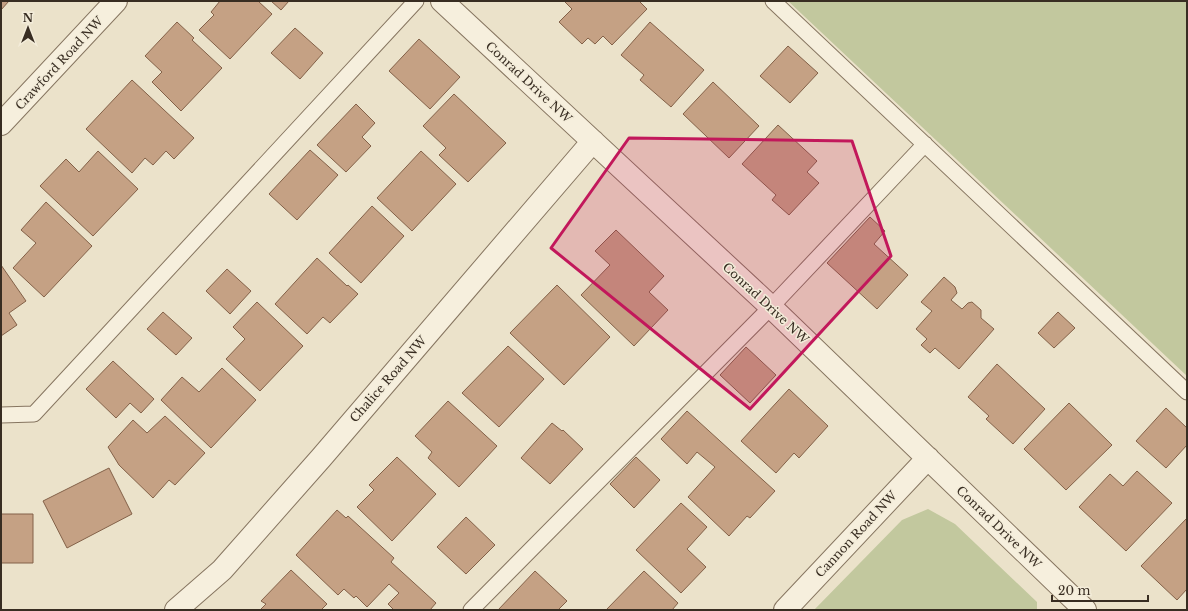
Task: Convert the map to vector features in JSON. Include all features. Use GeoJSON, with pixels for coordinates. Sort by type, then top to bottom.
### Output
{"type":"FeatureCollection","features":[{"type":"Feature","properties":{"kind":"street","name":"Crawford Road NW"},"geometry":{"type":"LineString","coordinates":[[1,124],[116,1]]}},
{"type":"Feature","properties":{"kind":"street","name":"Conrad Drive NW"},"geometry":{"type":"LineString","coordinates":[[442,1],[771,307],[1082,609]]}},
{"type":"Feature","properties":{"kind":"street","name":"Chalice Road NW"},"geometry":{"type":"LineString","coordinates":[[176,610],[222,570],[321,458],[593,141]]}},
{"type":"Feature","properties":{"kind":"street","name":"Cannon Road NW"},"geometry":{"type":"LineString","coordinates":[[785,610],[928,458]]}},
{"type":"Feature","properties":{"kind":"lane"},"geometry":{"type":"LineString","coordinates":[[1,415],[34,414],[416,1]]}},
{"type":"Feature","properties":{"kind":"lane"},"geometry":{"type":"LineString","coordinates":[[773,1],[1187,392]]}},
{"type":"Feature","properties":{"kind":"lane"},"geometry":{"type":"LineString","coordinates":[[471,610],[771,307],[926,144]]}},
{"type":"Feature","properties":{"kind":"highlighted area"},"geometry":{"type":"Polygon","coordinates":[[[629,138],[852,141],[891,256],[750,409],[551,248],[629,138]]]}},
{"type":"Feature","properties":{"kind":"green space"},"geometry":{"type":"Polygon","coordinates":[[[788,1],[1187,1],[1187,376],[788,1]]]}},
{"type":"Feature","properties":{"kind":"green space"},"geometry":{"type":"Polygon","coordinates":[[[928,509],[955,524],[1037,602],[1037,610],[814,610],[902,520],[928,509]]]}},
{"type":"Feature","properties":{"kind":"building"},"geometry":{"type":"Polygon","coordinates":[[[1,1],[9,1],[1,10],[1,1]]]}},
{"type":"Feature","properties":{"kind":"building"},"geometry":{"type":"Polygon","coordinates":[[[220,1],[258,1],[272,14],[230,59],[199,30],[214,15],[211,12],[220,1]]]}},
{"type":"Feature","properties":{"kind":"building"},"geometry":{"type":"Polygon","coordinates":[[[271,1],[289,1],[281,10],[271,1]]]}},
{"type":"Feature","properties":{"kind":"building"},"geometry":{"type":"Polygon","coordinates":[[[564,1],[639,1],[647,9],[612,45],[603,36],[595,44],[588,38],[582,44],[559,22],[572,9],[564,1]]]}},
{"type":"Feature","properties":{"kind":"building"},"geometry":{"type":"Polygon","coordinates":[[[177,22],[194,38],[192,40],[222,68],[181,111],[152,82],[162,72],[145,56],[177,22]]]}},
{"type":"Feature","properties":{"kind":"building"},"geometry":{"type":"Polygon","coordinates":[[[650,22],[704,70],[671,107],[640,80],[644,75],[621,55],[650,22]]]}},
{"type":"Feature","properties":{"kind":"building"},"geometry":{"type":"Polygon","coordinates":[[[295,28],[323,53],[300,79],[271,53],[295,28]]]}},
{"type":"Feature","properties":{"kind":"building"},"geometry":{"type":"Polygon","coordinates":[[[419,39],[460,77],[430,109],[389,71],[419,39]]]}},
{"type":"Feature","properties":{"kind":"building"},"geometry":{"type":"Polygon","coordinates":[[[788,46],[818,73],[790,103],[760,76],[788,46]]]}},
{"type":"Feature","properties":{"kind":"building"},"geometry":{"type":"Polygon","coordinates":[[[132,80],[194,138],[174,159],[166,151],[153,165],[145,158],[132,173],[86,129],[132,80]]]}},
{"type":"Feature","properties":{"kind":"building"},"geometry":{"type":"Polygon","coordinates":[[[713,82],[759,126],[729,158],[683,114],[713,82]]]}},
{"type":"Feature","properties":{"kind":"building"},"geometry":{"type":"Polygon","coordinates":[[[454,94],[506,143],[468,182],[439,155],[446,148],[423,126],[454,94]]]}},
{"type":"Feature","properties":{"kind":"building"},"geometry":{"type":"Polygon","coordinates":[[[356,104],[375,123],[362,137],[371,146],[346,172],[317,145],[356,104]]]}},
{"type":"Feature","properties":{"kind":"building"},"geometry":{"type":"Polygon","coordinates":[[[778,125],[817,161],[807,172],[819,183],[789,215],[772,200],[776,195],[742,164],[778,125]]]}},
{"type":"Feature","properties":{"kind":"building"},"geometry":{"type":"Polygon","coordinates":[[[310,150],[338,175],[297,220],[269,194],[310,150]]]}},
{"type":"Feature","properties":{"kind":"building"},"geometry":{"type":"Polygon","coordinates":[[[98,151],[138,189],[93,236],[40,186],[66,159],[79,172],[98,151]]]}},
{"type":"Feature","properties":{"kind":"building"},"geometry":{"type":"Polygon","coordinates":[[[421,151],[456,184],[412,231],[377,198],[421,151]]]}},
{"type":"Feature","properties":{"kind":"building"},"geometry":{"type":"Polygon","coordinates":[[[46,202],[92,246],[44,297],[13,268],[36,243],[21,230],[46,202]]]}},
{"type":"Feature","properties":{"kind":"building"},"geometry":{"type":"Polygon","coordinates":[[[372,206],[404,236],[361,283],[329,253],[372,206]]]}},
{"type":"Feature","properties":{"kind":"building"},"geometry":{"type":"Polygon","coordinates":[[[870,217],[885,231],[874,244],[908,275],[877,309],[827,263],[870,217]]]}},
{"type":"Feature","properties":{"kind":"building"},"geometry":{"type":"Polygon","coordinates":[[[616,230],[664,276],[649,292],[668,310],[634,346],[581,295],[610,265],[595,251],[616,230]]]}},
{"type":"Feature","properties":{"kind":"building"},"geometry":{"type":"Polygon","coordinates":[[[317,258],[347,286],[348,285],[358,294],[330,323],[323,317],[307,334],[275,304],[317,258]]]}},
{"type":"Feature","properties":{"kind":"building"},"geometry":{"type":"Polygon","coordinates":[[[1,265],[26,301],[9,313],[17,325],[1,336],[1,265]]]}},
{"type":"Feature","properties":{"kind":"building"},"geometry":{"type":"Polygon","coordinates":[[[227,269],[251,291],[230,314],[206,291],[227,269]]]}},
{"type":"Feature","properties":{"kind":"building"},"geometry":{"type":"Polygon","coordinates":[[[944,277],[955,287],[957,293],[951,300],[962,309],[968,303],[972,302],[981,310],[981,318],[994,329],[959,369],[935,348],[930,353],[921,345],[927,339],[916,329],[932,311],[921,302],[944,277]]]}},
{"type":"Feature","properties":{"kind":"building"},"geometry":{"type":"Polygon","coordinates":[[[557,285],[610,337],[564,385],[510,333],[557,285]]]}},
{"type":"Feature","properties":{"kind":"building"},"geometry":{"type":"Polygon","coordinates":[[[257,302],[303,346],[260,391],[226,359],[245,339],[233,327],[257,302]]]}},
{"type":"Feature","properties":{"kind":"building"},"geometry":{"type":"Polygon","coordinates":[[[163,312],[192,338],[176,355],[147,329],[163,312]]]}},
{"type":"Feature","properties":{"kind":"building"},"geometry":{"type":"Polygon","coordinates":[[[1058,312],[1075,328],[1054,348],[1038,333],[1058,312]]]}},
{"type":"Feature","properties":{"kind":"building"},"geometry":{"type":"Polygon","coordinates":[[[508,346],[544,379],[499,427],[462,393],[508,346]]]}},
{"type":"Feature","properties":{"kind":"building"},"geometry":{"type":"Polygon","coordinates":[[[746,347],[776,375],[750,403],[720,375],[746,347]]]}},
{"type":"Feature","properties":{"kind":"building"},"geometry":{"type":"Polygon","coordinates":[[[113,361],[154,399],[141,413],[130,403],[116,418],[86,389],[113,361]]]}},
{"type":"Feature","properties":{"kind":"building"},"geometry":{"type":"Polygon","coordinates":[[[997,364],[1045,409],[1013,444],[986,419],[989,416],[968,397],[997,364]]]}},
{"type":"Feature","properties":{"kind":"building"},"geometry":{"type":"Polygon","coordinates":[[[222,368],[256,400],[211,448],[161,400],[182,377],[199,392],[222,368]]]}},
{"type":"Feature","properties":{"kind":"building"},"geometry":{"type":"Polygon","coordinates":[[[789,389],[828,426],[799,458],[794,453],[776,473],[741,441],[789,389]]]}},
{"type":"Feature","properties":{"kind":"building"},"geometry":{"type":"Polygon","coordinates":[[[448,401],[497,446],[459,487],[428,458],[432,452],[415,436],[448,401]]]}},
{"type":"Feature","properties":{"kind":"building"},"geometry":{"type":"Polygon","coordinates":[[[1069,403],[1112,445],[1066,490],[1024,449],[1069,403]]]}},
{"type":"Feature","properties":{"kind":"building"},"geometry":{"type":"Polygon","coordinates":[[[1166,408],[1187,428],[1187,445],[1166,468],[1136,441],[1166,408]]]}},
{"type":"Feature","properties":{"kind":"building"},"geometry":{"type":"Polygon","coordinates":[[[687,411],[775,491],[750,518],[747,516],[729,536],[688,497],[715,467],[697,452],[687,464],[661,439],[687,411]]]}},
{"type":"Feature","properties":{"kind":"building"},"geometry":{"type":"Polygon","coordinates":[[[165,416],[205,453],[175,485],[169,480],[153,498],[119,465],[108,447],[133,420],[147,433],[165,416]]]}},
{"type":"Feature","properties":{"kind":"building"},"geometry":{"type":"Polygon","coordinates":[[[552,423],[562,431],[563,430],[583,449],[550,484],[521,458],[552,423]]]}},
{"type":"Feature","properties":{"kind":"building"},"geometry":{"type":"Polygon","coordinates":[[[397,457],[436,494],[392,541],[357,507],[374,490],[369,485],[397,457]]]}},
{"type":"Feature","properties":{"kind":"building"},"geometry":{"type":"Polygon","coordinates":[[[636,457],[660,480],[634,508],[610,484],[636,457]]]}},
{"type":"Feature","properties":{"kind":"building"},"geometry":{"type":"Polygon","coordinates":[[[109,468],[132,514],[67,548],[43,501],[109,468]]]}},
{"type":"Feature","properties":{"kind":"building"},"geometry":{"type":"Polygon","coordinates":[[[1137,471],[1172,503],[1126,551],[1079,507],[1110,474],[1123,486],[1137,471]]]}},
{"type":"Feature","properties":{"kind":"building"},"geometry":{"type":"Polygon","coordinates":[[[681,503],[707,527],[687,549],[706,567],[681,593],[636,550],[681,503]]]}},
{"type":"Feature","properties":{"kind":"building"},"geometry":{"type":"Polygon","coordinates":[[[337,510],[346,518],[348,516],[394,558],[391,562],[436,603],[430,610],[394,610],[388,604],[399,593],[389,584],[367,607],[356,596],[354,598],[344,589],[338,595],[296,555],[337,510]]]}},
{"type":"Feature","properties":{"kind":"building"},"geometry":{"type":"Polygon","coordinates":[[[1,514],[33,514],[33,563],[1,563],[1,514]]]}},
{"type":"Feature","properties":{"kind":"building"},"geometry":{"type":"Polygon","coordinates":[[[466,517],[495,545],[466,574],[437,547],[466,517]]]}},
{"type":"Feature","properties":{"kind":"building"},"geometry":{"type":"Polygon","coordinates":[[[1187,518],[1187,589],[1177,600],[1141,566],[1187,518]]]}},
{"type":"Feature","properties":{"kind":"building"},"geometry":{"type":"Polygon","coordinates":[[[291,570],[327,604],[321,610],[260,610],[266,604],[261,601],[291,570]]]}},
{"type":"Feature","properties":{"kind":"building"},"geometry":{"type":"Polygon","coordinates":[[[535,571],[567,601],[558,610],[498,610],[535,571]]]}},
{"type":"Feature","properties":{"kind":"building"},"geometry":{"type":"Polygon","coordinates":[[[644,571],[678,603],[672,610],[606,610],[644,571]]]}}]}
